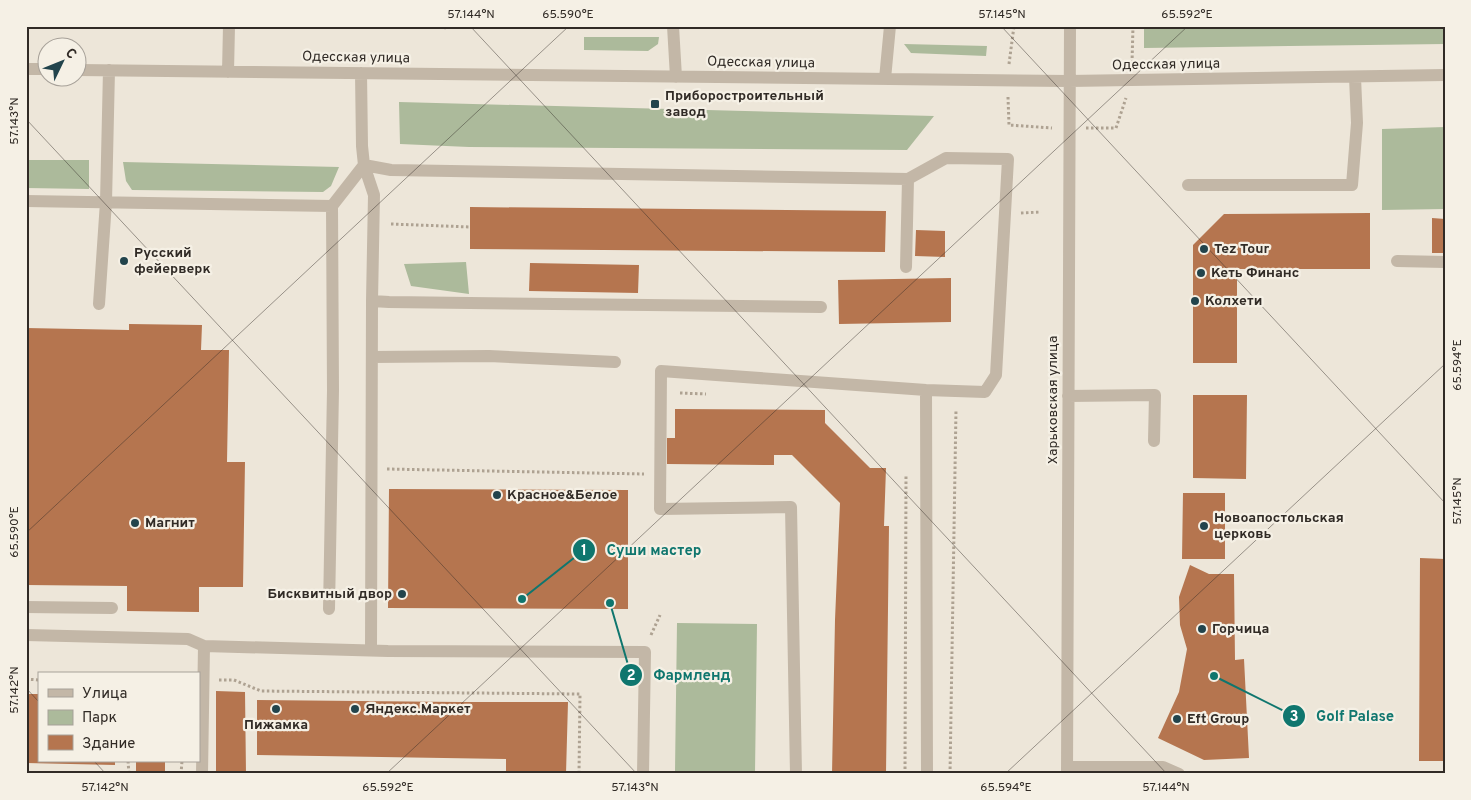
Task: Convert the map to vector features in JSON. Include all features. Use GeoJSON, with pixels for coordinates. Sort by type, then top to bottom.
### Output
{"type":"FeatureCollection","features":[{"type":"Feature","properties":{"kind":"street"},"geometry":{"type":"LineString","coordinates":[[228,72],[229,26]]}},
{"type":"Feature","properties":{"kind":"street"},"geometry":{"type":"LineString","coordinates":[[673,26],[676,77]]}},
{"type":"Feature","properties":{"kind":"street"},"geometry":{"type":"LineString","coordinates":[[885,79],[890,26]]}},
{"type":"Feature","properties":{"kind":"street","name":"Харьковская улица"},"geometry":{"type":"LineString","coordinates":[[1067,771],[1070,26]]}},
{"type":"Feature","properties":{"kind":"street","name":"Одесская улица"},"geometry":{"type":"LineString","coordinates":[[88,70],[1069,81],[1445,76]]}},
{"type":"Feature","properties":{"kind":"street"},"geometry":{"type":"LineString","coordinates":[[99,304],[106,202],[109,70]]}},
{"type":"Feature","properties":{"kind":"street"},"geometry":{"type":"LineString","coordinates":[[362,73],[361,113],[364,165],[374,195],[371,650]]}},
{"type":"Feature","properties":{"kind":"street"},"geometry":{"type":"LineString","coordinates":[[1188,186],[1352,186],[1357,123],[1355,77]]}},
{"type":"Feature","properties":{"kind":"street"},"geometry":{"type":"LineString","coordinates":[[364,165],[390,170],[908,179],[946,158],[1008,159],[996,375],[985,392],[926,390],[661,371],[660,509],[791,507],[796,774]]}},
{"type":"Feature","properties":{"kind":"street"},"geometry":{"type":"LineString","coordinates":[[329,609],[333,390],[332,206],[364,165]]}},
{"type":"Feature","properties":{"kind":"street"},"geometry":{"type":"LineString","coordinates":[[906,267],[908,179]]}},
{"type":"Feature","properties":{"kind":"street"},"geometry":{"type":"LineString","coordinates":[[26,201],[332,206]]}},
{"type":"Feature","properties":{"kind":"street"},"geometry":{"type":"LineString","coordinates":[[1397,261],[1445,262]]}},
{"type":"Feature","properties":{"kind":"street"},"geometry":{"type":"LineString","coordinates":[[372,301],[821,307]]}},
{"type":"Feature","properties":{"kind":"street"},"geometry":{"type":"LineString","coordinates":[[372,357],[489,356],[615,362]]}},
{"type":"Feature","properties":{"kind":"street"},"geometry":{"type":"LineString","coordinates":[[926,390],[927,774]]}},
{"type":"Feature","properties":{"kind":"street"},"geometry":{"type":"LineString","coordinates":[[1068,396],[1155,396],[1154,441]]}},
{"type":"Feature","properties":{"kind":"street"},"geometry":{"type":"LineString","coordinates":[[26,607],[112,608]]}},
{"type":"Feature","properties":{"kind":"street"},"geometry":{"type":"LineString","coordinates":[[26,635],[188,639],[204,646],[371,650],[645,652],[643,774]]}},
{"type":"Feature","properties":{"kind":"street"},"geometry":{"type":"LineString","coordinates":[[202,774],[204,646]]}},
{"type":"Feature","properties":{"kind":"street"},"geometry":{"type":"LineString","coordinates":[[1067,771],[1163,767],[1178,774]]}},
{"type":"Feature","properties":{"kind":"path"},"geometry":{"type":"LineString","coordinates":[[1007,80],[1014,26]]}},
{"type":"Feature","properties":{"kind":"path"},"geometry":{"type":"LineString","coordinates":[[390,224],[470,227]]}},
{"type":"Feature","properties":{"kind":"path"},"geometry":{"type":"LineString","coordinates":[[950,774],[957,390]]}},
{"type":"Feature","properties":{"kind":"path"},"geometry":{"type":"LineString","coordinates":[[680,393],[709,394]]}},
{"type":"Feature","properties":{"kind":"path"},"geometry":{"type":"LineString","coordinates":[[372,468],[660,474]]}},
{"type":"Feature","properties":{"kind":"path"},"geometry":{"type":"LineString","coordinates":[[905,774],[906,472]]}},
{"type":"Feature","properties":{"kind":"path"},"geometry":{"type":"LineString","coordinates":[[203,680],[234,680],[261,691],[580,694],[579,774]]}},
{"type":"Feature","properties":{"kind":"green space"},"geometry":{"type":"Polygon","coordinates":[[[1144,26],[1445,26],[1445,44],[1144,48],[1144,26]]]}},
{"type":"Feature","properties":{"kind":"green space"},"geometry":{"type":"Polygon","coordinates":[[[584,37],[659,37],[658,44],[648,51],[584,50],[584,37]]]}},
{"type":"Feature","properties":{"kind":"green space"},"geometry":{"type":"Polygon","coordinates":[[[904,44],[987,46],[986,56],[911,53],[904,44]]]}},
{"type":"Feature","properties":{"kind":"green space"},"geometry":{"type":"Polygon","coordinates":[[[399,102],[934,116],[907,150],[469,147],[400,144],[399,102]]]}},
{"type":"Feature","properties":{"kind":"green space"},"geometry":{"type":"Polygon","coordinates":[[[1445,127],[1445,209],[1382,210],[1382,129],[1445,127]]]}},
{"type":"Feature","properties":{"kind":"green space"},"geometry":{"type":"Polygon","coordinates":[[[26,160],[89,160],[89,189],[26,188],[26,160]]]}},
{"type":"Feature","properties":{"kind":"green space"},"geometry":{"type":"Polygon","coordinates":[[[123,162],[339,167],[331,186],[323,192],[132,190],[126,181],[123,162]]]}},
{"type":"Feature","properties":{"kind":"green space"},"geometry":{"type":"Polygon","coordinates":[[[466,262],[469,294],[411,286],[404,264],[466,262]]]}},
{"type":"Feature","properties":{"kind":"green space"},"geometry":{"type":"Polygon","coordinates":[[[677,623],[757,624],[755,773],[675,772],[677,623]]]}},
{"type":"Feature","properties":{"kind":"building"},"geometry":{"type":"Polygon","coordinates":[[[470,207],[886,211],[885,252],[470,249],[470,207]]]}},
{"type":"Feature","properties":{"kind":"building"},"geometry":{"type":"Polygon","coordinates":[[[1370,213],[1370,269],[1237,269],[1237,363],[1193,363],[1193,245],[1224,214],[1370,213]]]}},
{"type":"Feature","properties":{"kind":"building"},"geometry":{"type":"Polygon","coordinates":[[[1432,218],[1445,219],[1445,253],[1432,253],[1432,218]]]}},
{"type":"Feature","properties":{"kind":"building"},"geometry":{"type":"Polygon","coordinates":[[[916,230],[945,231],[945,257],[915,256],[916,230]]]}},
{"type":"Feature","properties":{"kind":"building"},"geometry":{"type":"Polygon","coordinates":[[[530,263],[639,265],[638,293],[529,291],[530,263]]]}},
{"type":"Feature","properties":{"kind":"building"},"geometry":{"type":"Polygon","coordinates":[[[951,278],[951,322],[839,324],[838,280],[951,278]]]}},
{"type":"Feature","properties":{"kind":"building","name":"Магнит"},"geometry":{"type":"Polygon","coordinates":[[[129,324],[202,325],[201,350],[229,350],[227,462],[245,462],[243,587],[199,587],[199,612],[127,611],[127,586],[26,585],[26,328],[129,330],[129,324]]]}},
{"type":"Feature","properties":{"kind":"building"},"geometry":{"type":"Polygon","coordinates":[[[1193,395],[1247,395],[1246,479],[1193,478],[1193,395]]]}},
{"type":"Feature","properties":{"kind":"building"},"geometry":{"type":"Polygon","coordinates":[[[675,409],[825,410],[825,423],[870,468],[886,468],[884,526],[889,526],[886,774],[832,774],[835,620],[840,503],[792,455],[774,455],[774,465],[667,464],[667,438],[675,438],[675,409]]]}},
{"type":"Feature","properties":{"kind":"building"},"geometry":{"type":"Polygon","coordinates":[[[389,489],[628,490],[628,609],[388,608],[389,489]]]}},
{"type":"Feature","properties":{"kind":"building","name":"Новоапостольская церковь"},"geometry":{"type":"Polygon","coordinates":[[[1183,493],[1225,493],[1225,559],[1182,559],[1183,493]]]}},
{"type":"Feature","properties":{"kind":"building"},"geometry":{"type":"Polygon","coordinates":[[[1420,558],[1445,559],[1445,761],[1419,761],[1420,558]]]}},
{"type":"Feature","properties":{"kind":"building"},"geometry":{"type":"Polygon","coordinates":[[[1190,565],[1209,574],[1234,574],[1235,660],[1244,659],[1249,758],[1204,760],[1158,738],[1179,692],[1187,649],[1180,625],[1179,597],[1190,565]]]}},
{"type":"Feature","properties":{"kind":"building"},"geometry":{"type":"Polygon","coordinates":[[[216,691],[245,692],[246,774],[216,773],[216,691]]]}},
{"type":"Feature","properties":{"kind":"building"},"geometry":{"type":"Polygon","coordinates":[[[26,694],[38,694],[38,762],[115,762],[115,765],[26,763],[26,694]]]}},
{"type":"Feature","properties":{"kind":"building"},"geometry":{"type":"Polygon","coordinates":[[[257,700],[568,702],[566,774],[506,774],[506,759],[257,755],[257,700]]]}},
{"type":"Feature","properties":{"kind":"building"},"geometry":{"type":"Polygon","coordinates":[[[136,762],[165,762],[165,774],[136,774],[136,762]]]}},
{"type":"Feature","properties":{"kind":"place","name":"Приборостроительный завод"},"geometry":{"type":"Point","coordinates":[655,104]}},
{"type":"Feature","properties":{"kind":"place","name":"Tez Tour"},"geometry":{"type":"Point","coordinates":[1204,249]}},
{"type":"Feature","properties":{"kind":"place","name":"Русский фейерверк"},"geometry":{"type":"Point","coordinates":[124,261]}},
{"type":"Feature","properties":{"kind":"place","name":"Кеть Финанс"},"geometry":{"type":"Point","coordinates":[1201,273]}},
{"type":"Feature","properties":{"kind":"place","name":"Колхети"},"geometry":{"type":"Point","coordinates":[1195,301]}},
{"type":"Feature","properties":{"kind":"place","name":"Красное&Белое"},"geometry":{"type":"Point","coordinates":[497,495]}},
{"type":"Feature","properties":{"kind":"place","name":"Магнит"},"geometry":{"type":"Point","coordinates":[135,523]}},
{"type":"Feature","properties":{"kind":"place","name":"Новоапостольская церковь"},"geometry":{"type":"Point","coordinates":[1204,526]}},
{"type":"Feature","properties":{"kind":"place","name":"Бисквитный двор"},"geometry":{"type":"Point","coordinates":[402,594]}},
{"type":"Feature","properties":{"kind":"place","name":"Суши мастер"},"geometry":{"type":"Point","coordinates":[522,599]}},
{"type":"Feature","properties":{"kind":"place","name":"Фармленд"},"geometry":{"type":"Point","coordinates":[610,603]}},
{"type":"Feature","properties":{"kind":"place","name":"Горчица"},"geometry":{"type":"Point","coordinates":[1202,629]}},
{"type":"Feature","properties":{"kind":"place","name":"Golf Palase"},"geometry":{"type":"Point","coordinates":[1214,676]}},
{"type":"Feature","properties":{"kind":"place","name":"Пижамка"},"geometry":{"type":"Point","coordinates":[276,709]}},
{"type":"Feature","properties":{"kind":"place","name":"Яндекс.Маркет"},"geometry":{"type":"Point","coordinates":[355,709]}},
{"type":"Feature","properties":{"kind":"place","name":"Eft Group"},"geometry":{"type":"Point","coordinates":[1177,719]}}]}
